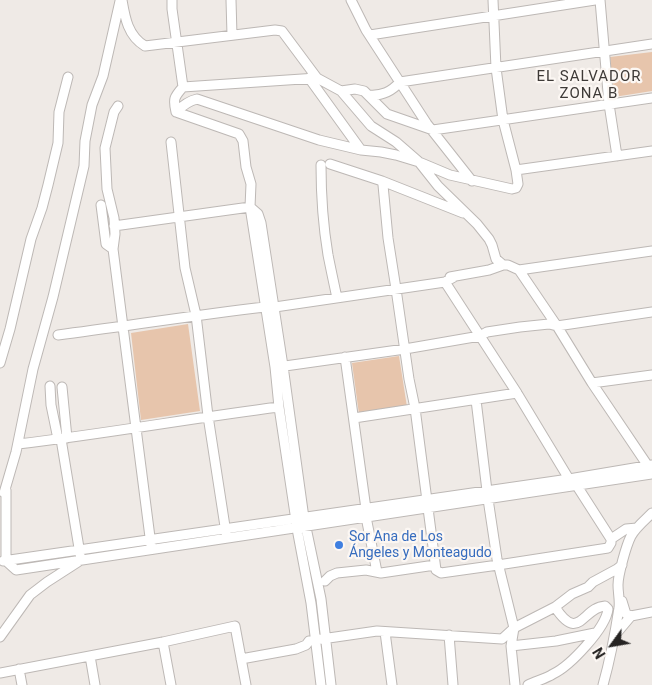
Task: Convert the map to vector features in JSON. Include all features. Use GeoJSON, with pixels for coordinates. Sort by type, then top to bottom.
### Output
{"type":"FeatureCollection","features":[{"type":"Feature","properties":{"kind":"street"},"geometry":{"type":"LineString","coordinates":[[121,0],[128,28],[138,42],[145,46],[232,34],[282,31],[361,150]]}},
{"type":"Feature","properties":{"kind":"street"},"geometry":{"type":"LineString","coordinates":[[0,503],[6,490],[18,444],[33,369],[49,313],[84,166],[85,141],[92,105],[103,76],[121,0]]}},
{"type":"Feature","properties":{"kind":"street"},"geometry":{"type":"LineString","coordinates":[[172,0],[183,87]]}},
{"type":"Feature","properties":{"kind":"street"},"geometry":{"type":"LineString","coordinates":[[231,0],[232,34]]}},
{"type":"Feature","properties":{"kind":"street"},"geometry":{"type":"LineString","coordinates":[[351,0],[370,35],[432,130],[472,181]]}},
{"type":"Feature","properties":{"kind":"street"},"geometry":{"type":"LineString","coordinates":[[176,112],[191,100],[197,99],[319,140],[361,150],[381,152],[419,162],[450,175],[472,181],[512,189],[516,188],[518,184],[516,170],[502,120],[496,68],[493,0]]}},
{"type":"Feature","properties":{"kind":"street"},"geometry":{"type":"LineString","coordinates":[[370,35],[595,0]]}},
{"type":"Feature","properties":{"kind":"street"},"geometry":{"type":"LineString","coordinates":[[600,0],[609,104],[617,156]]}},
{"type":"Feature","properties":{"kind":"street"},"geometry":{"type":"LineString","coordinates":[[369,95],[377,96],[389,92],[400,82],[652,44]]}},
{"type":"Feature","properties":{"kind":"street"},"geometry":{"type":"LineString","coordinates":[[0,363],[10,329],[31,238],[42,208],[54,160],[58,143],[59,112],[68,77]]}},
{"type":"Feature","properties":{"kind":"street"},"geometry":{"type":"LineString","coordinates":[[176,112],[174,101],[176,95],[183,87],[313,78],[341,91],[371,126],[396,142],[419,162],[438,186],[468,215],[489,239],[496,258],[503,265]]}},
{"type":"Feature","properties":{"kind":"street"},"geometry":{"type":"LineString","coordinates":[[341,91],[355,89],[364,91],[387,114],[432,130],[652,98]]}},
{"type":"Feature","properties":{"kind":"street"},"geometry":{"type":"LineString","coordinates":[[118,106],[114,112],[105,148],[107,189],[114,226],[115,239],[112,249],[151,544]]}},
{"type":"Feature","properties":{"kind":"street"},"geometry":{"type":"LineString","coordinates":[[176,112],[239,134],[244,141],[246,167],[251,184],[250,207],[265,307],[279,366],[321,685]]}},
{"type":"Feature","properties":{"kind":"street"},"geometry":{"type":"LineString","coordinates":[[171,142],[185,268],[196,315],[208,416],[226,534]]}},
{"type":"Feature","properties":{"kind":"street"},"geometry":{"type":"LineString","coordinates":[[516,170],[652,151]]}},
{"type":"Feature","properties":{"kind":"street"},"geometry":{"type":"LineString","coordinates":[[337,295],[328,257],[321,196],[325,165],[382,181],[468,215]]}},
{"type":"Feature","properties":{"kind":"street"},"geometry":{"type":"LineString","coordinates":[[382,181],[388,238],[415,408],[436,570],[440,572],[498,565],[608,548],[611,539],[577,486],[569,479],[517,393],[445,282]]}},
{"type":"Feature","properties":{"kind":"street"},"geometry":{"type":"LineString","coordinates":[[100,205],[106,244],[112,249]]}},
{"type":"Feature","properties":{"kind":"street"},"geometry":{"type":"LineString","coordinates":[[114,226],[250,207],[258,214],[262,223],[275,304],[279,366],[279,407],[300,523],[320,599],[331,685]]}},
{"type":"Feature","properties":{"kind":"street"},"geometry":{"type":"LineString","coordinates":[[519,270],[652,252]]}},
{"type":"Feature","properties":{"kind":"street"},"geometry":{"type":"LineString","coordinates":[[58,335],[265,307],[454,277],[489,270],[503,265],[513,267],[519,270],[651,470]]}},
{"type":"Feature","properties":{"kind":"street"},"geometry":{"type":"LineString","coordinates":[[396,286],[445,282],[454,277]]}},
{"type":"Feature","properties":{"kind":"street"},"geometry":{"type":"LineString","coordinates":[[279,366],[405,349],[520,327],[549,324],[557,326],[652,312]]}},
{"type":"Feature","properties":{"kind":"street"},"geometry":{"type":"LineString","coordinates":[[345,357],[376,572]]}},
{"type":"Feature","properties":{"kind":"street"},"geometry":{"type":"LineString","coordinates":[[592,383],[652,375]]}},
{"type":"Feature","properties":{"kind":"street"},"geometry":{"type":"LineString","coordinates":[[50,386],[51,405],[62,438]]}},
{"type":"Feature","properties":{"kind":"street"},"geometry":{"type":"LineString","coordinates":[[62,387],[62,438],[80,550],[80,561]]}},
{"type":"Feature","properties":{"kind":"street"},"geometry":{"type":"LineString","coordinates":[[354,418],[517,393]]}},
{"type":"Feature","properties":{"kind":"street"},"geometry":{"type":"LineString","coordinates":[[476,400],[487,495],[498,565],[514,628],[511,646],[516,685]]}},
{"type":"Feature","properties":{"kind":"street"},"geometry":{"type":"LineString","coordinates":[[18,444],[279,407]]}},
{"type":"Feature","properties":{"kind":"street"},"geometry":{"type":"LineString","coordinates":[[3,561],[80,550],[151,544],[226,534],[487,495],[569,479],[651,470]]}},
{"type":"Feature","properties":{"kind":"street"},"geometry":{"type":"LineString","coordinates":[[487,495],[577,486],[651,470]]}},
{"type":"Feature","properties":{"kind":"street"},"geometry":{"type":"LineString","coordinates":[[3,561],[6,490]]}},
{"type":"Feature","properties":{"kind":"street"},"geometry":{"type":"LineString","coordinates":[[603,685],[619,606],[618,584],[622,565],[631,536],[652,513]]}},
{"type":"Feature","properties":{"kind":"street"},"geometry":{"type":"LineString","coordinates":[[611,539],[626,529],[637,528]]}},
{"type":"Feature","properties":{"kind":"street"},"geometry":{"type":"LineString","coordinates":[[3,561],[16,570],[80,561],[151,544]]}},
{"type":"Feature","properties":{"kind":"street"},"geometry":{"type":"LineString","coordinates":[[0,637],[30,595],[80,561]]}},
{"type":"Feature","properties":{"kind":"street"},"geometry":{"type":"LineString","coordinates":[[241,659],[296,649],[315,640],[377,631],[502,639],[514,628],[555,607],[572,594],[588,587],[622,565]]}},
{"type":"Feature","properties":{"kind":"street"},"geometry":{"type":"LineString","coordinates":[[325,582],[330,576],[337,573],[366,570],[381,573],[435,566]]}},
{"type":"Feature","properties":{"kind":"street"},"geometry":{"type":"LineString","coordinates":[[619,592],[626,614],[631,616],[652,612]]}},
{"type":"Feature","properties":{"kind":"street"},"geometry":{"type":"LineString","coordinates":[[528,685],[553,674],[574,659],[585,648],[607,615],[608,609],[602,606],[584,619],[576,623],[570,623],[562,618],[555,607]]}},
{"type":"Feature","properties":{"kind":"street"},"geometry":{"type":"LineString","coordinates":[[614,636],[631,616]]}},
{"type":"Feature","properties":{"kind":"street"},"geometry":{"type":"LineString","coordinates":[[0,673],[163,642],[235,626],[246,685]]}},
{"type":"Feature","properties":{"kind":"street"},"geometry":{"type":"LineString","coordinates":[[385,632],[392,685]]}},
{"type":"Feature","properties":{"kind":"street"},"geometry":{"type":"LineString","coordinates":[[511,646],[556,641],[595,633]]}},
{"type":"Feature","properties":{"kind":"street"},"geometry":{"type":"LineString","coordinates":[[449,635],[453,685]]}},
{"type":"Feature","properties":{"kind":"street"},"geometry":{"type":"LineString","coordinates":[[163,642],[171,685]]}},
{"type":"Feature","properties":{"kind":"street"},"geometry":{"type":"LineString","coordinates":[[90,656],[95,685]]}},
{"type":"Feature","properties":{"kind":"street"},"geometry":{"type":"LineString","coordinates":[[19,669],[22,685]]}},
{"type":"Feature","properties":{"kind":"shaded area"},"geometry":{"type":"Polygon","coordinates":[[[652,52],[652,91],[614,97],[610,57],[652,52]]]}},
{"type":"Feature","properties":{"kind":"shaded area"},"geometry":{"type":"Polygon","coordinates":[[[188,324],[200,411],[141,420],[131,333],[188,324]]]}},
{"type":"Feature","properties":{"kind":"shaded area"},"geometry":{"type":"Polygon","coordinates":[[[399,356],[407,407],[359,414],[352,363],[399,356]]]}},
{"type":"Feature","properties":{"kind":"shaded area"},"geometry":{"type":"Polygon","coordinates":[[[304,534],[322,629],[317,630],[301,535],[304,534]]]}},
{"type":"Feature","properties":{"kind":"shaded area"},"geometry":{"type":"Polygon","coordinates":[[[68,556],[68,558],[18,566],[17,563],[68,556]]]}},
{"type":"Feature","properties":{"kind":"place","name":"Sor Ana de Los Ángeles y Monteagudo"},"geometry":{"type":"Point","coordinates":[339,545]}},
{"type":"Feature","properties":{"kind":"district","name":"EL SALVADOR ZONA B"},"geometry":{"type":"Point","coordinates":[589,86]}}]}
